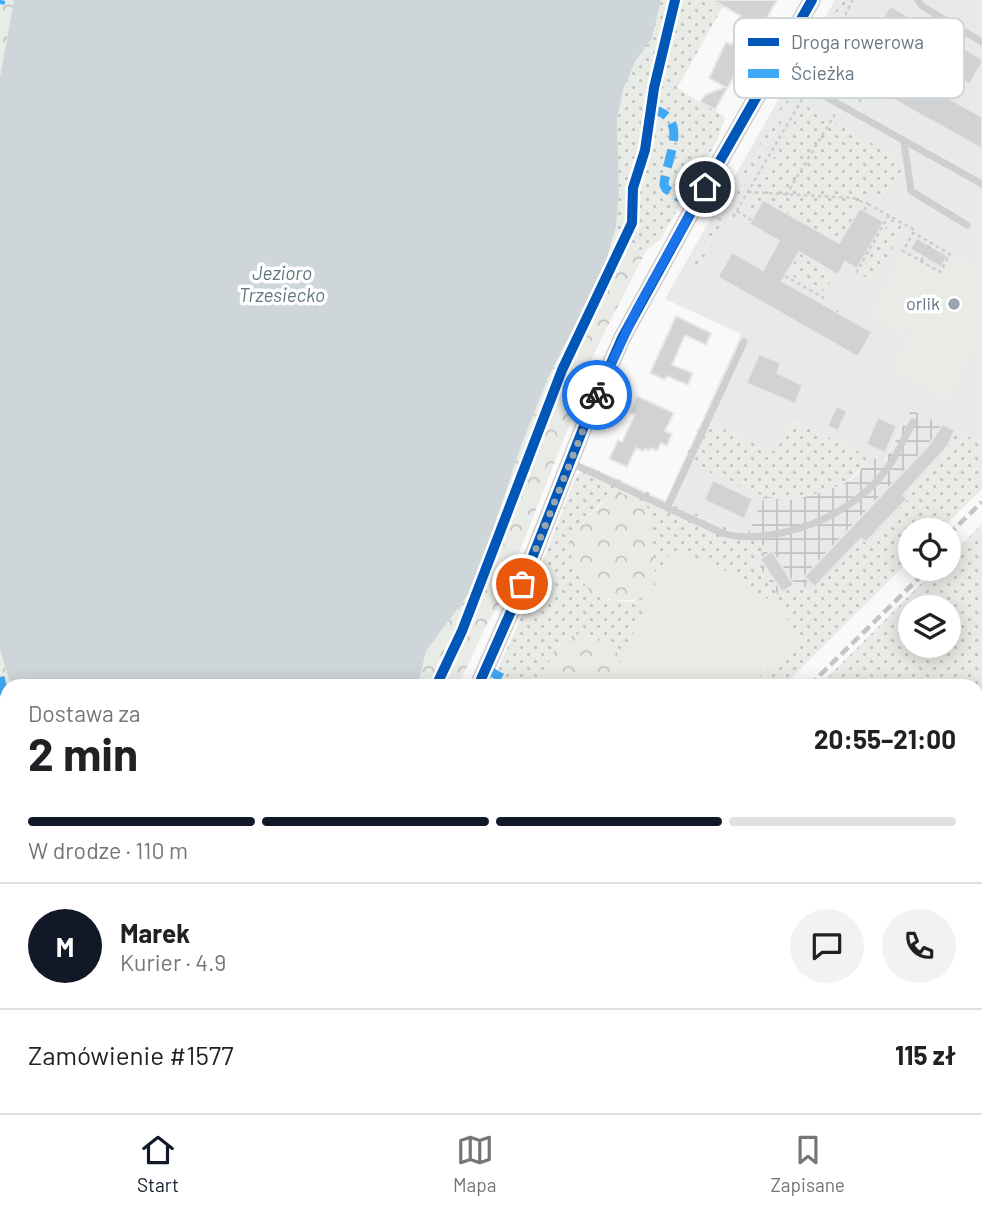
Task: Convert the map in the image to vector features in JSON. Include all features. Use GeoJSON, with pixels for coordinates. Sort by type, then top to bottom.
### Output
{"type":"FeatureCollection","features":[{"type":"Feature","properties":{"kind":"street"},"geometry":{"type":"LineString","coordinates":[[802,18],[812,0]]}},
{"type":"Feature","properties":{"kind":"street"},"geometry":{"type":"LineString","coordinates":[[481,679],[512,609],[606,373],[637,309],[756,98]]}},
{"type":"Feature","properties":{"kind":"lane"},"geometry":{"type":"LineString","coordinates":[[918,0],[922,6],[943,18]]}},
{"type":"Feature","properties":{"kind":"lane"},"geometry":{"type":"LineString","coordinates":[[964,30],[982,41]]}},
{"type":"Feature","properties":{"kind":"lane"},"geometry":{"type":"LineString","coordinates":[[826,98],[982,184]]}},
{"type":"Feature","properties":{"kind":"lane"},"geometry":{"type":"LineString","coordinates":[[904,142],[911,191],[967,225]]}},
{"type":"Feature","properties":{"kind":"lane"},"geometry":{"type":"LineString","coordinates":[[667,508],[744,342]]}},
{"type":"Feature","properties":{"kind":"lane"},"geometry":{"type":"LineString","coordinates":[[569,462],[722,533],[737,537],[760,537],[814,523],[855,501],[891,463],[913,422]]}},
{"type":"Feature","properties":{"kind":"path"},"geometry":{"type":"LineString","coordinates":[[847,18],[846,13],[853,0]]}},
{"type":"Feature","properties":{"kind":"path"},"geometry":{"type":"LineString","coordinates":[[733,217],[802,100],[799,98]]}},
{"type":"Feature","properties":{"kind":"path"},"geometry":{"type":"LineString","coordinates":[[786,195],[840,106]]}},
{"type":"Feature","properties":{"kind":"path"},"geometry":{"type":"LineString","coordinates":[[748,192],[853,198],[868,204],[915,230],[914,233],[950,254],[940,272],[903,251],[914,233]]}},
{"type":"Feature","properties":{"kind":"path"},"geometry":{"type":"LineString","coordinates":[[864,211],[868,204]]}},
{"type":"Feature","properties":{"kind":"path"},"geometry":{"type":"LineString","coordinates":[[737,211],[751,220]]}},
{"type":"Feature","properties":{"kind":"path"},"geometry":{"type":"LineString","coordinates":[[856,273],[889,215]]}},
{"type":"Feature","properties":{"kind":"path"},"geometry":{"type":"LineString","coordinates":[[718,218],[724,222]]}},
{"type":"Feature","properties":{"kind":"path"},"geometry":{"type":"LineString","coordinates":[[921,261],[931,243]]}},
{"type":"Feature","properties":{"kind":"path"},"geometry":{"type":"LineString","coordinates":[[785,276],[824,298]]}},
{"type":"Feature","properties":{"kind":"shaded area"},"geometry":{"type":"Polygon","coordinates":[[[835,0],[982,0],[982,443],[911,410],[883,463],[792,420],[776,452],[702,420],[741,334],[665,299],[779,98],[964,98],[964,18],[825,18],[835,0]]]}},
{"type":"Feature","properties":{"kind":"shaded area"},"geometry":{"type":"Polygon","coordinates":[[[911,410],[956,431],[949,446],[905,494],[909,498],[866,544],[860,540],[811,592],[794,585],[778,596],[754,558],[768,549],[747,536],[765,495],[783,500],[797,499],[829,490],[851,480],[869,456],[884,463],[911,410]]]}},
{"type":"Feature","properties":{"kind":"shaded area"},"geometry":{"type":"Polygon","coordinates":[[[684,460],[765,495],[747,536],[665,501],[684,460]]]}},
{"type":"Feature","properties":{"kind":"green space"},"geometry":{"type":"Polygon","coordinates":[[[0,0],[14,0],[0,77],[0,0]]]}},
{"type":"Feature","properties":{"kind":"green space"},"geometry":{"type":"Polygon","coordinates":[[[661,0],[727,0],[677,88],[725,117],[718,139],[660,240],[646,251],[612,244],[619,192],[617,120],[623,90],[635,62],[652,38],[661,0]]]}},
{"type":"Feature","properties":{"kind":"green space"},"geometry":{"type":"Polygon","coordinates":[[[842,0],[848,0],[841,13],[841,18],[832,18],[842,0]]]}},
{"type":"Feature","properties":{"kind":"green space"},"geometry":{"type":"Polygon","coordinates":[[[785,100],[792,104],[725,219],[719,216],[785,100]]]}},
{"type":"Feature","properties":{"kind":"green space"},"geometry":{"type":"Polygon","coordinates":[[[804,105],[906,163],[883,202],[868,194],[839,243],[763,200],[755,213],[745,208],[804,105]]]}},
{"type":"Feature","properties":{"kind":"green space"},"geometry":{"type":"Polygon","coordinates":[[[891,219],[904,227],[874,282],[859,274],[891,219]]]}},
{"type":"Feature","properties":{"kind":"green space"},"geometry":{"type":"Polygon","coordinates":[[[715,223],[721,226],[696,271],[690,268],[715,223]]]}},
{"type":"Feature","properties":{"kind":"green space"},"geometry":{"type":"Polygon","coordinates":[[[612,244],[646,251],[579,387],[573,416],[497,608],[461,679],[420,679],[426,651],[474,587],[521,446],[548,378],[605,266],[612,244]]]}},
{"type":"Feature","properties":{"kind":"green space"},"geometry":{"type":"Polygon","coordinates":[[[799,252],[836,273],[825,290],[818,291],[787,273],[799,252]]]}},
{"type":"Feature","properties":{"kind":"green space"},"geometry":{"type":"Polygon","coordinates":[[[903,253],[940,274],[905,336],[868,315],[903,253]]]}},
{"type":"Feature","properties":{"kind":"green space","name":"orlik"},"geometry":{"type":"Polygon","coordinates":[[[953,253],[982,269],[982,338],[948,401],[890,370],[953,253]]]}},
{"type":"Feature","properties":{"kind":"green space"},"geometry":{"type":"Polygon","coordinates":[[[702,420],[776,452],[791,420],[869,456],[853,476],[834,488],[794,499],[775,498],[735,484],[684,460],[702,420]]]}},
{"type":"Feature","properties":{"kind":"green space"},"geometry":{"type":"Polygon","coordinates":[[[956,431],[982,443],[982,489],[952,518],[898,518],[898,572],[790,679],[756,679],[797,641],[672,550],[612,679],[620,659],[606,642],[588,635],[560,642],[542,679],[493,679],[523,613],[576,476],[589,466],[759,542],[768,549],[754,558],[778,595],[800,583],[811,592],[861,539],[866,543],[908,499],[904,495],[949,446],[956,431]],[[602,502],[576,530],[608,600],[634,602],[654,563],[649,541],[650,513],[602,502]]]}},
{"type":"Feature","properties":{"kind":"green space"},"geometry":{"type":"Polygon","coordinates":[[[619,493],[645,502],[648,508],[655,575],[651,590],[639,599],[607,599],[592,593],[584,584],[571,556],[570,543],[578,529],[602,504],[619,493]]]}},
{"type":"Feature","properties":{"kind":"green space"},"geometry":{"type":"Polygon","coordinates":[[[982,524],[982,679],[826,679],[898,607],[898,658],[961,658],[961,595],[910,595],[924,581],[961,581],[961,545],[982,524]]]}},
{"type":"Feature","properties":{"kind":"green space"},"geometry":{"type":"Polygon","coordinates":[[[671,550],[721,568],[784,610],[797,641],[756,679],[612,679],[671,550]]]}},
{"type":"Feature","properties":{"kind":"green space"},"geometry":{"type":"Polygon","coordinates":[[[576,634],[608,643],[620,659],[612,679],[542,679],[560,643],[576,634]]]}},
{"type":"Feature","properties":{"kind":"green space"},"geometry":{"type":"Polygon","coordinates":[[[0,650],[9,679],[0,679],[0,650]]]}},
{"type":"Feature","properties":{"kind":"water","name":"Jezioro Trzesiecko"},"geometry":{"type":"Polygon","coordinates":[[[14,0],[661,0],[652,38],[635,62],[623,90],[617,120],[619,192],[616,226],[605,266],[548,378],[521,446],[474,587],[426,651],[420,679],[9,679],[0,650],[0,77],[14,0]]]}},
{"type":"Feature","properties":{"kind":"building"},"geometry":{"type":"Polygon","coordinates":[[[712,0],[777,0],[767,18],[740,18],[741,16],[712,0]]]}},
{"type":"Feature","properties":{"kind":"building"},"geometry":{"type":"Polygon","coordinates":[[[890,6],[911,18],[883,18],[890,6]]]}},
{"type":"Feature","properties":{"kind":"building"},"geometry":{"type":"Polygon","coordinates":[[[734,40],[734,76],[715,110],[700,102],[705,95],[725,87],[709,78],[726,42],[731,45],[734,40]]]}},
{"type":"Feature","properties":{"kind":"building"},"geometry":{"type":"Polygon","coordinates":[[[964,49],[982,59],[970,84],[964,81],[964,49]]]}},
{"type":"Feature","properties":{"kind":"building"},"geometry":{"type":"Polygon","coordinates":[[[891,98],[948,98],[982,117],[982,149],[891,98]]]}},
{"type":"Feature","properties":{"kind":"building"},"geometry":{"type":"Polygon","coordinates":[[[763,200],[839,243],[860,208],[884,222],[857,269],[845,262],[838,275],[799,252],[782,281],[872,332],[858,357],[718,277],[732,252],[763,270],[779,241],[749,224],[763,200]]]}},
{"type":"Feature","properties":{"kind":"building"},"geometry":{"type":"Polygon","coordinates":[[[917,238],[948,256],[941,267],[910,249],[917,238]]]}},
{"type":"Feature","properties":{"kind":"building"},"geometry":{"type":"Polygon","coordinates":[[[676,316],[711,333],[706,345],[685,335],[672,365],[693,373],[688,385],[667,376],[665,380],[650,373],[676,316]]]}},
{"type":"Feature","properties":{"kind":"building"},"geometry":{"type":"Polygon","coordinates":[[[759,354],[781,363],[777,373],[803,385],[795,404],[746,383],[759,354]]]}},
{"type":"Feature","properties":{"kind":"building"},"geometry":{"type":"Polygon","coordinates":[[[637,396],[674,413],[665,431],[672,434],[667,446],[661,443],[657,451],[651,448],[649,451],[643,451],[636,448],[627,467],[609,459],[618,440],[622,442],[635,415],[630,413],[637,396]]]}},
{"type":"Feature","properties":{"kind":"building"},"geometry":{"type":"Polygon","coordinates":[[[837,406],[847,411],[838,431],[827,426],[837,406]]]}},
{"type":"Feature","properties":{"kind":"building"},"geometry":{"type":"Polygon","coordinates":[[[878,417],[897,426],[885,453],[866,444],[878,417]]]}},
{"type":"Feature","properties":{"kind":"building"},"geometry":{"type":"Polygon","coordinates":[[[943,424],[955,430],[948,446],[903,495],[907,499],[866,542],[861,538],[815,587],[804,577],[928,446],[943,424]]]}},
{"type":"Feature","properties":{"kind":"building"},"geometry":{"type":"Polygon","coordinates":[[[713,480],[753,499],[744,519],[704,500],[713,480]]]}},
{"type":"Feature","properties":{"kind":"building"},"geometry":{"type":"Polygon","coordinates":[[[772,551],[794,585],[782,592],[760,559],[772,551]]]}},
{"type":"Feature","properties":{"kind":"railway"},"geometry":{"type":"LineString","coordinates":[[961,522],[982,502]]}},
{"type":"Feature","properties":{"kind":"railway"},"geometry":{"type":"LineString","coordinates":[[816,679],[916,581]]}},
{"type":"Feature","properties":{"kind":"marked path"},"geometry":{"type":"LineString","coordinates":[[0,4],[1,0]]}},
{"type":"Feature","properties":{"kind":"marked path"},"geometry":{"type":"LineString","coordinates":[[650,109],[663,114],[674,130],[664,185],[685,201]]}},
{"type":"Feature","properties":{"kind":"marked path"},"geometry":{"type":"LineString","coordinates":[[486,669],[504,679]]}},
{"type":"Feature","properties":{"kind":"cycle path"},"geometry":{"type":"LineString","coordinates":[[439,679],[462,631],[562,370],[632,223],[633,188],[645,150],[654,88],[675,0]]}},
{"type":"Feature","properties":{"kind":"cycle path"},"geometry":{"type":"LineString","coordinates":[[802,18],[812,0]]}},
{"type":"Feature","properties":{"kind":"cycle path"},"geometry":{"type":"LineString","coordinates":[[481,679],[622,338],[756,98]]}},
{"type":"Feature","properties":{"kind":"way so far"},"geometry":{"type":"LineString","coordinates":[[522,584],[597,395]]}},
{"type":"Feature","properties":{"kind":"place","name":"orlik"},"geometry":{"type":"Point","coordinates":[954,304]}},
{"type":"Feature","properties":{"kind":"route"},"geometry":{"type":"LineString","coordinates":[[597,395],[637,309],[705,187]]}}]}
